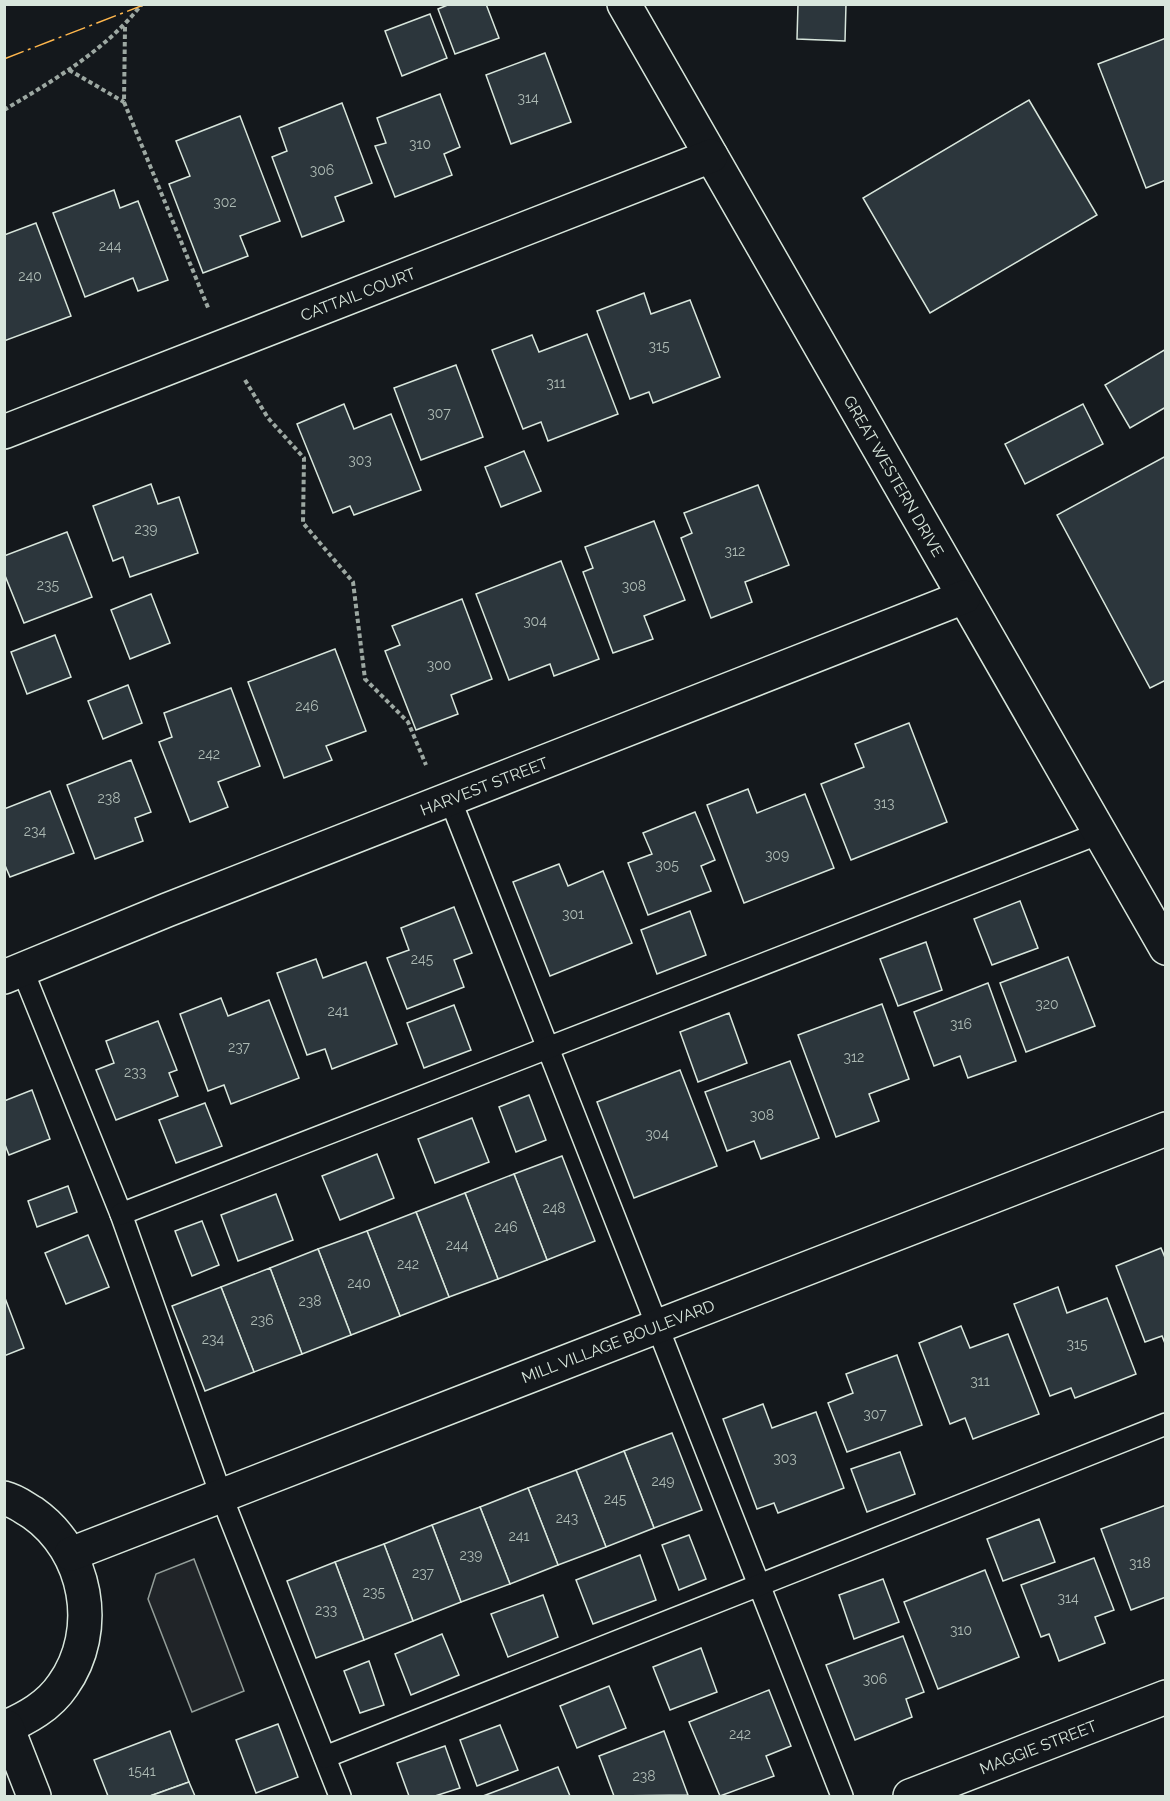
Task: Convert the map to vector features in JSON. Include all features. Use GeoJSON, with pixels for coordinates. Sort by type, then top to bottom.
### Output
{"type":"FeatureCollection","features":[{"type":"Feature","properties":{"kind":"street","name":"GREAT WESTERN DRIVE"},"geometry":{"type":"LineString","coordinates":[[624,4],[1166,948]]}},
{"type":"Feature","properties":{"kind":"street","name":"CATTAIL COURT"},"geometry":{"type":"LineString","coordinates":[[4,432],[711,156]]}},
{"type":"Feature","properties":{"kind":"street","name":"HARVEST STREET"},"geometry":{"type":"LineString","coordinates":[[13,973],[964,597]]}},
{"type":"Feature","properties":{"kind":"street","name":"MILL VILLAGE BOULEVARD"},"geometry":{"type":"LineString","coordinates":[[71,1554],[1166,1129]]}},
{"type":"Feature","properties":{"kind":"street"},"geometry":{"type":"LineString","coordinates":[[4,1498],[15,1501],[50,1525],[71,1554],[86,1605],[82,1648],[63,1686],[33,1716],[6,1727],[34,1797]]}},
{"type":"Feature","properties":{"kind":"street","name":"MAGGIE STREET"},"geometry":{"type":"LineString","coordinates":[[910,1797],[1166,1697]]}},
{"type":"Feature","properties":{"kind":"lane"},"geometry":{"type":"LineString","coordinates":[[446,800],[548,1047],[842,1797]]}},
{"type":"Feature","properties":{"kind":"lane"},"geometry":{"type":"LineString","coordinates":[[121,1214],[1100,833]]}},
{"type":"Feature","properties":{"kind":"lane"},"geometry":{"type":"LineString","coordinates":[[13,973],[121,1214],[221,1495],[340,1797]]}},
{"type":"Feature","properties":{"kind":"lane"},"geometry":{"type":"LineString","coordinates":[[324,1757],[1166,1424]]}},
{"type":"Feature","properties":{"kind":"path"},"geometry":{"type":"LineString","coordinates":[[4,110],[69,70],[124,27],[142,4]]}},
{"type":"Feature","properties":{"kind":"path"},"geometry":{"type":"LineString","coordinates":[[124,27],[124,102],[224,346],[268,418],[304,458],[303,523],[353,582],[365,679],[408,722],[446,800]]}},
{"type":"Feature","properties":{"kind":"path"},"geometry":{"type":"LineString","coordinates":[[69,70],[124,102]]}},
{"type":"Feature","properties":{"kind":"shaded area"},"geometry":{"type":"Polygon","coordinates":[[[194,1559],[244,1691],[192,1712],[148,1599],[156,1574],[194,1559]]]}},
{"type":"Feature","properties":{"kind":"building"},"geometry":{"type":"Polygon","coordinates":[[[450,4],[486,4],[499,38],[455,54],[438,9],[450,4]]]}},
{"type":"Feature","properties":{"kind":"building"},"geometry":{"type":"Polygon","coordinates":[[[798,4],[846,4],[845,41],[797,39],[798,4]]]}},
{"type":"Feature","properties":{"kind":"building"},"geometry":{"type":"Polygon","coordinates":[[[430,14],[447,58],[402,76],[385,31],[430,14]]]}},
{"type":"Feature","properties":{"kind":"building"},"geometry":{"type":"Polygon","coordinates":[[[1166,38],[1166,180],[1146,188],[1098,64],[1166,38]]]}},
{"type":"Feature","properties":{"kind":"building"},"geometry":{"type":"Polygon","coordinates":[[[545,53],[571,122],[511,144],[486,75],[545,53]]]}},
{"type":"Feature","properties":{"kind":"building"},"geometry":{"type":"Polygon","coordinates":[[[440,94],[460,147],[444,154],[452,175],[395,197],[375,146],[386,143],[377,118],[440,94]]]}},
{"type":"Feature","properties":{"kind":"building"},"geometry":{"type":"Polygon","coordinates":[[[1029,100],[1097,215],[930,313],[863,198],[1029,100]]]}},
{"type":"Feature","properties":{"kind":"building"},"geometry":{"type":"Polygon","coordinates":[[[342,103],[372,183],[335,197],[344,221],[302,237],[272,157],[287,151],[279,128],[342,103]]]}},
{"type":"Feature","properties":{"kind":"building"},"geometry":{"type":"Polygon","coordinates":[[[240,116],[280,221],[240,236],[248,256],[203,273],[169,184],[190,176],[176,141],[240,116]]]}},
{"type":"Feature","properties":{"kind":"building"},"geometry":{"type":"Polygon","coordinates":[[[114,190],[120,208],[138,201],[168,280],[138,291],[133,278],[85,297],[53,213],[114,190]]]}},
{"type":"Feature","properties":{"kind":"building"},"geometry":{"type":"Polygon","coordinates":[[[36,223],[71,316],[4,341],[4,235],[36,223]]]}},
{"type":"Feature","properties":{"kind":"building"},"geometry":{"type":"Polygon","coordinates":[[[644,293],[651,314],[690,300],[720,377],[653,403],[649,392],[630,399],[597,311],[644,293]]]}},
{"type":"Feature","properties":{"kind":"building"},"geometry":{"type":"Polygon","coordinates":[[[587,334],[618,414],[548,441],[541,422],[523,429],[492,350],[532,335],[539,352],[587,334]]]}},
{"type":"Feature","properties":{"kind":"building"},"geometry":{"type":"Polygon","coordinates":[[[1166,349],[1166,407],[1130,428],[1105,385],[1166,349]]]}},
{"type":"Feature","properties":{"kind":"building"},"geometry":{"type":"Polygon","coordinates":[[[456,365],[483,437],[421,460],[394,388],[456,365]]]}},
{"type":"Feature","properties":{"kind":"building"},"geometry":{"type":"Polygon","coordinates":[[[344,404],[354,429],[391,414],[421,490],[354,515],[350,506],[333,513],[297,424],[344,404]]]}},
{"type":"Feature","properties":{"kind":"building"},"geometry":{"type":"Polygon","coordinates":[[[1083,404],[1103,444],[1025,484],[1005,444],[1083,404]]]}},
{"type":"Feature","properties":{"kind":"building"},"geometry":{"type":"Polygon","coordinates":[[[524,451],[541,491],[501,507],[485,467],[524,451]]]}},
{"type":"Feature","properties":{"kind":"building"},"geometry":{"type":"Polygon","coordinates":[[[1166,456],[1166,680],[1150,688],[1057,515],[1166,456]]]}},
{"type":"Feature","properties":{"kind":"building"},"geometry":{"type":"Polygon","coordinates":[[[151,484],[158,504],[179,497],[198,553],[130,577],[123,557],[113,561],[93,506],[151,484]]]}},
{"type":"Feature","properties":{"kind":"building"},"geometry":{"type":"Polygon","coordinates":[[[758,485],[789,565],[745,582],[752,602],[711,618],[681,538],[692,533],[684,513],[758,485]]]}},
{"type":"Feature","properties":{"kind":"building"},"geometry":{"type":"Polygon","coordinates":[[[654,521],[685,600],[644,616],[653,639],[613,653],[583,572],[593,568],[585,547],[654,521]]]}},
{"type":"Feature","properties":{"kind":"building"},"geometry":{"type":"Polygon","coordinates":[[[67,532],[92,597],[24,623],[4,573],[4,556],[67,532]]]}},
{"type":"Feature","properties":{"kind":"building"},"geometry":{"type":"Polygon","coordinates":[[[561,561],[599,659],[554,676],[550,664],[509,680],[476,594],[561,561]]]}},
{"type":"Feature","properties":{"kind":"building"},"geometry":{"type":"Polygon","coordinates":[[[151,594],[170,643],[130,659],[111,610],[151,594]]]}},
{"type":"Feature","properties":{"kind":"building"},"geometry":{"type":"Polygon","coordinates":[[[462,599],[492,679],[451,695],[458,714],[416,730],[385,651],[400,645],[392,626],[462,599]]]}},
{"type":"Feature","properties":{"kind":"building"},"geometry":{"type":"Polygon","coordinates":[[[55,635],[71,677],[27,694],[11,652],[55,635]]]}},
{"type":"Feature","properties":{"kind":"building"},"geometry":{"type":"Polygon","coordinates":[[[335,649],[366,731],[326,746],[332,760],[284,778],[248,682],[335,649]]]}},
{"type":"Feature","properties":{"kind":"building"},"geometry":{"type":"Polygon","coordinates":[[[128,685],[142,723],[103,739],[88,701],[128,685]]]}},
{"type":"Feature","properties":{"kind":"building"},"geometry":{"type":"Polygon","coordinates":[[[231,688],[260,766],[218,782],[228,807],[190,822],[159,742],[172,737],[164,713],[231,688]]]}},
{"type":"Feature","properties":{"kind":"building"},"geometry":{"type":"Polygon","coordinates":[[[909,723],[947,822],[851,860],[821,784],[864,767],[855,744],[909,723]]]}},
{"type":"Feature","properties":{"kind":"building"},"geometry":{"type":"Polygon","coordinates":[[[131,760],[151,812],[135,818],[143,841],[95,859],[67,785],[131,760]]]}},
{"type":"Feature","properties":{"kind":"building"},"geometry":{"type":"Polygon","coordinates":[[[748,789],[757,813],[805,794],[834,868],[744,903],[707,805],[748,789]]]}},
{"type":"Feature","properties":{"kind":"building"},"geometry":{"type":"Polygon","coordinates":[[[50,791],[74,853],[10,877],[4,863],[4,809],[50,791]]]}},
{"type":"Feature","properties":{"kind":"building"},"geometry":{"type":"Polygon","coordinates":[[[695,812],[715,860],[701,866],[711,891],[648,915],[628,863],[652,854],[643,833],[695,812]]]}},
{"type":"Feature","properties":{"kind":"building"},"geometry":{"type":"Polygon","coordinates":[[[559,864],[568,886],[603,871],[632,943],[550,976],[513,882],[559,864]]]}},
{"type":"Feature","properties":{"kind":"building"},"geometry":{"type":"Polygon","coordinates":[[[1020,901],[1038,948],[992,965],[974,919],[1020,901]]]}},
{"type":"Feature","properties":{"kind":"building"},"geometry":{"type":"Polygon","coordinates":[[[454,907],[472,953],[454,960],[464,987],[407,1009],[387,958],[409,950],[401,928],[454,907]]]}},
{"type":"Feature","properties":{"kind":"building"},"geometry":{"type":"Polygon","coordinates":[[[690,911],[706,955],[657,974],[641,930],[690,911]]]}},
{"type":"Feature","properties":{"kind":"building"},"geometry":{"type":"Polygon","coordinates":[[[926,942],[942,990],[898,1006],[880,959],[926,942]]]}},
{"type":"Feature","properties":{"kind":"building"},"geometry":{"type":"Polygon","coordinates":[[[1068,957],[1095,1026],[1026,1052],[1000,983],[1068,957]]]}},
{"type":"Feature","properties":{"kind":"building"},"geometry":{"type":"Polygon","coordinates":[[[316,959],[323,978],[366,962],[397,1044],[332,1069],[325,1049],[307,1055],[277,973],[316,959]]]}},
{"type":"Feature","properties":{"kind":"building"},"geometry":{"type":"Polygon","coordinates":[[[988,983],[1016,1061],[968,1078],[960,1056],[934,1066],[914,1012],[988,983]]]}},
{"type":"Feature","properties":{"kind":"building"},"geometry":{"type":"Polygon","coordinates":[[[221,998],[228,1016],[269,1000],[299,1078],[231,1104],[224,1085],[208,1091],[180,1014],[221,998]]]}},
{"type":"Feature","properties":{"kind":"building"},"geometry":{"type":"Polygon","coordinates":[[[882,1004],[909,1079],[869,1094],[879,1121],[836,1137],[798,1035],[882,1004]]]}},
{"type":"Feature","properties":{"kind":"building"},"geometry":{"type":"Polygon","coordinates":[[[454,1005],[471,1050],[424,1068],[407,1023],[454,1005]]]}},
{"type":"Feature","properties":{"kind":"building"},"geometry":{"type":"Polygon","coordinates":[[[729,1013],[747,1063],[698,1082],[680,1032],[729,1013]]]}},
{"type":"Feature","properties":{"kind":"building"},"geometry":{"type":"Polygon","coordinates":[[[158,1021],[177,1070],[169,1073],[178,1096],[116,1120],[96,1070],[114,1063],[106,1041],[158,1021]]]}},
{"type":"Feature","properties":{"kind":"building"},"geometry":{"type":"Polygon","coordinates":[[[790,1061],[819,1138],[761,1159],[754,1141],[727,1151],[705,1092],[790,1061]]]}},
{"type":"Feature","properties":{"kind":"building"},"geometry":{"type":"Polygon","coordinates":[[[680,1070],[717,1166],[634,1198],[597,1102],[680,1070]]]}},
{"type":"Feature","properties":{"kind":"building"},"geometry":{"type":"Polygon","coordinates":[[[32,1090],[50,1139],[9,1155],[4,1142],[4,1101],[32,1090]]]}},
{"type":"Feature","properties":{"kind":"building"},"geometry":{"type":"Polygon","coordinates":[[[529,1095],[546,1140],[516,1152],[499,1107],[529,1095]]]}},
{"type":"Feature","properties":{"kind":"building"},"geometry":{"type":"Polygon","coordinates":[[[205,1103],[222,1146],[176,1163],[159,1120],[205,1103]]]}},
{"type":"Feature","properties":{"kind":"building"},"geometry":{"type":"Polygon","coordinates":[[[472,1118],[489,1162],[435,1183],[418,1139],[472,1118]]]}},
{"type":"Feature","properties":{"kind":"building"},"geometry":{"type":"Polygon","coordinates":[[[377,1154],[394,1198],[340,1220],[322,1176],[377,1154]]]}},
{"type":"Feature","properties":{"kind":"building"},"geometry":{"type":"Polygon","coordinates":[[[562,1156],[595,1241],[547,1260],[514,1174],[562,1156]]]}},
{"type":"Feature","properties":{"kind":"building"},"geometry":{"type":"Polygon","coordinates":[[[514,1174],[547,1260],[498,1279],[465,1193],[514,1174]]]}},
{"type":"Feature","properties":{"kind":"building"},"geometry":{"type":"Polygon","coordinates":[[[68,1186],[77,1212],[37,1227],[28,1201],[68,1186]]]}},
{"type":"Feature","properties":{"kind":"building"},"geometry":{"type":"Polygon","coordinates":[[[465,1193],[498,1279],[449,1297],[416,1212],[465,1193]]]}},
{"type":"Feature","properties":{"kind":"building"},"geometry":{"type":"Polygon","coordinates":[[[276,1194],[293,1240],[238,1261],[221,1215],[276,1194]]]}},
{"type":"Feature","properties":{"kind":"building"},"geometry":{"type":"Polygon","coordinates":[[[416,1212],[449,1297],[400,1316],[367,1231],[416,1212]]]}},
{"type":"Feature","properties":{"kind":"building"},"geometry":{"type":"Polygon","coordinates":[[[202,1221],[219,1265],[192,1276],[175,1231],[202,1221]]]}},
{"type":"Feature","properties":{"kind":"building"},"geometry":{"type":"Polygon","coordinates":[[[367,1231],[400,1316],[351,1335],[318,1249],[367,1231]]]}},
{"type":"Feature","properties":{"kind":"building"},"geometry":{"type":"Polygon","coordinates":[[[88,1235],[109,1287],[66,1304],[45,1253],[88,1235]]]}},
{"type":"Feature","properties":{"kind":"building"},"geometry":{"type":"Polygon","coordinates":[[[1161,1248],[1166,1260],[1166,1346],[1162,1336],[1145,1342],[1116,1266],[1161,1248]]]}},
{"type":"Feature","properties":{"kind":"building"},"geometry":{"type":"Polygon","coordinates":[[[318,1249],[351,1335],[302,1354],[270,1268],[318,1249]]]}},
{"type":"Feature","properties":{"kind":"building"},"geometry":{"type":"Polygon","coordinates":[[[270,1268],[302,1354],[254,1372],[221,1287],[270,1268]]]}},
{"type":"Feature","properties":{"kind":"building"},"geometry":{"type":"Polygon","coordinates":[[[221,1287],[254,1372],[205,1391],[172,1306],[221,1287]]]}},
{"type":"Feature","properties":{"kind":"building"},"geometry":{"type":"Polygon","coordinates":[[[1058,1287],[1067,1313],[1107,1298],[1136,1374],[1075,1398],[1071,1388],[1050,1396],[1014,1304],[1058,1287]]]}},
{"type":"Feature","properties":{"kind":"building"},"geometry":{"type":"Polygon","coordinates":[[[4,1299],[24,1348],[4,1356],[4,1299]]]}},
{"type":"Feature","properties":{"kind":"building"},"geometry":{"type":"Polygon","coordinates":[[[961,1326],[970,1348],[1008,1334],[1039,1414],[973,1439],[965,1418],[950,1424],[919,1343],[961,1326]]]}},
{"type":"Feature","properties":{"kind":"building"},"geometry":{"type":"Polygon","coordinates":[[[897,1355],[922,1425],[847,1452],[828,1403],[853,1393],[846,1374],[897,1355]]]}},
{"type":"Feature","properties":{"kind":"building"},"geometry":{"type":"Polygon","coordinates":[[[763,1404],[772,1428],[816,1412],[844,1488],[778,1513],[774,1503],[757,1509],[723,1419],[763,1404]]]}},
{"type":"Feature","properties":{"kind":"building"},"geometry":{"type":"Polygon","coordinates":[[[672,1433],[702,1510],[654,1528],[624,1451],[672,1433]]]}},
{"type":"Feature","properties":{"kind":"building"},"geometry":{"type":"Polygon","coordinates":[[[624,1451],[654,1528],[606,1547],[576,1470],[624,1451]]]}},
{"type":"Feature","properties":{"kind":"building"},"geometry":{"type":"Polygon","coordinates":[[[900,1452],[915,1494],[867,1512],[851,1469],[900,1452]]]}},
{"type":"Feature","properties":{"kind":"building"},"geometry":{"type":"Polygon","coordinates":[[[576,1470],[606,1547],[558,1565],[528,1488],[576,1470]]]}},
{"type":"Feature","properties":{"kind":"building"},"geometry":{"type":"Polygon","coordinates":[[[528,1488],[558,1565],[510,1584],[480,1507],[528,1488]]]}},
{"type":"Feature","properties":{"kind":"building"},"geometry":{"type":"Polygon","coordinates":[[[1166,1505],[1166,1597],[1131,1610],[1101,1529],[1166,1505]]]}},
{"type":"Feature","properties":{"kind":"building"},"geometry":{"type":"Polygon","coordinates":[[[480,1507],[510,1584],[461,1602],[432,1525],[480,1507]]]}},
{"type":"Feature","properties":{"kind":"building"},"geometry":{"type":"Polygon","coordinates":[[[1039,1519],[1055,1562],[1003,1581],[987,1539],[1039,1519]]]}},
{"type":"Feature","properties":{"kind":"building"},"geometry":{"type":"Polygon","coordinates":[[[432,1525],[461,1602],[413,1621],[384,1544],[432,1525]]]}},
{"type":"Feature","properties":{"kind":"building"},"geometry":{"type":"Polygon","coordinates":[[[689,1535],[706,1579],[679,1590],[662,1545],[689,1535]]]}},
{"type":"Feature","properties":{"kind":"building"},"geometry":{"type":"Polygon","coordinates":[[[384,1544],[413,1621],[364,1640],[335,1562],[384,1544]]]}},
{"type":"Feature","properties":{"kind":"building"},"geometry":{"type":"Polygon","coordinates":[[[640,1555],[656,1600],[593,1624],[576,1580],[640,1555]]]}},
{"type":"Feature","properties":{"kind":"building"},"geometry":{"type":"Polygon","coordinates":[[[1094,1558],[1114,1610],[1095,1617],[1105,1643],[1059,1661],[1049,1634],[1041,1637],[1021,1585],[1094,1558]]]}},
{"type":"Feature","properties":{"kind":"building"},"geometry":{"type":"Polygon","coordinates":[[[335,1562],[364,1640],[316,1658],[287,1581],[335,1562]]]}},
{"type":"Feature","properties":{"kind":"building"},"geometry":{"type":"Polygon","coordinates":[[[985,1570],[1019,1657],[938,1689],[904,1602],[985,1570]]]}},
{"type":"Feature","properties":{"kind":"building"},"geometry":{"type":"Polygon","coordinates":[[[883,1579],[899,1622],[854,1639],[839,1595],[883,1579]]]}},
{"type":"Feature","properties":{"kind":"building"},"geometry":{"type":"Polygon","coordinates":[[[543,1595],[558,1637],[508,1657],[491,1614],[543,1595]]]}},
{"type":"Feature","properties":{"kind":"building"},"geometry":{"type":"Polygon","coordinates":[[[442,1634],[459,1675],[411,1695],[395,1654],[442,1634]]]}},
{"type":"Feature","properties":{"kind":"building"},"geometry":{"type":"Polygon","coordinates":[[[903,1636],[924,1692],[906,1699],[912,1717],[855,1740],[826,1665],[903,1636]]]}},
{"type":"Feature","properties":{"kind":"building"},"geometry":{"type":"Polygon","coordinates":[[[701,1648],[717,1692],[670,1710],[653,1667],[701,1648]]]}},
{"type":"Feature","properties":{"kind":"building"},"geometry":{"type":"Polygon","coordinates":[[[369,1661],[384,1705],[360,1713],[344,1671],[369,1661]]]}},
{"type":"Feature","properties":{"kind":"building"},"geometry":{"type":"Polygon","coordinates":[[[609,1686],[626,1728],[577,1748],[560,1706],[609,1686]]]}},
{"type":"Feature","properties":{"kind":"building"},"geometry":{"type":"Polygon","coordinates":[[[769,1690],[791,1746],[766,1756],[774,1776],[720,1796],[689,1722],[769,1690]]]}},
{"type":"Feature","properties":{"kind":"building"},"geometry":{"type":"Polygon","coordinates":[[[278,1724],[298,1777],[256,1793],[236,1740],[278,1724]]]}},
{"type":"Feature","properties":{"kind":"building"},"geometry":{"type":"Polygon","coordinates":[[[500,1725],[518,1770],[477,1786],[460,1740],[500,1725]]]}},
{"type":"Feature","properties":{"kind":"building"},"geometry":{"type":"Polygon","coordinates":[[[170,1731],[189,1782],[150,1796],[108,1796],[94,1760],[170,1731]]]}},
{"type":"Feature","properties":{"kind":"building"},"geometry":{"type":"Polygon","coordinates":[[[664,1731],[688,1795],[614,1796],[599,1756],[664,1731]]]}},
{"type":"Feature","properties":{"kind":"building"},"geometry":{"type":"Polygon","coordinates":[[[445,1746],[460,1788],[435,1796],[409,1796],[397,1763],[445,1746]]]}},
{"type":"Feature","properties":{"kind":"building"},"geometry":{"type":"Polygon","coordinates":[[[558,1767],[570,1796],[483,1796],[507,1787],[558,1767]]]}},
{"type":"Feature","properties":{"kind":"building"},"geometry":{"type":"Polygon","coordinates":[[[189,1782],[195,1796],[150,1796],[189,1782]]]}},
{"type":"Feature","properties":{"kind":"power"},"geometry":{"type":"LineString","coordinates":[[4,59],[146,4]]}}]}
